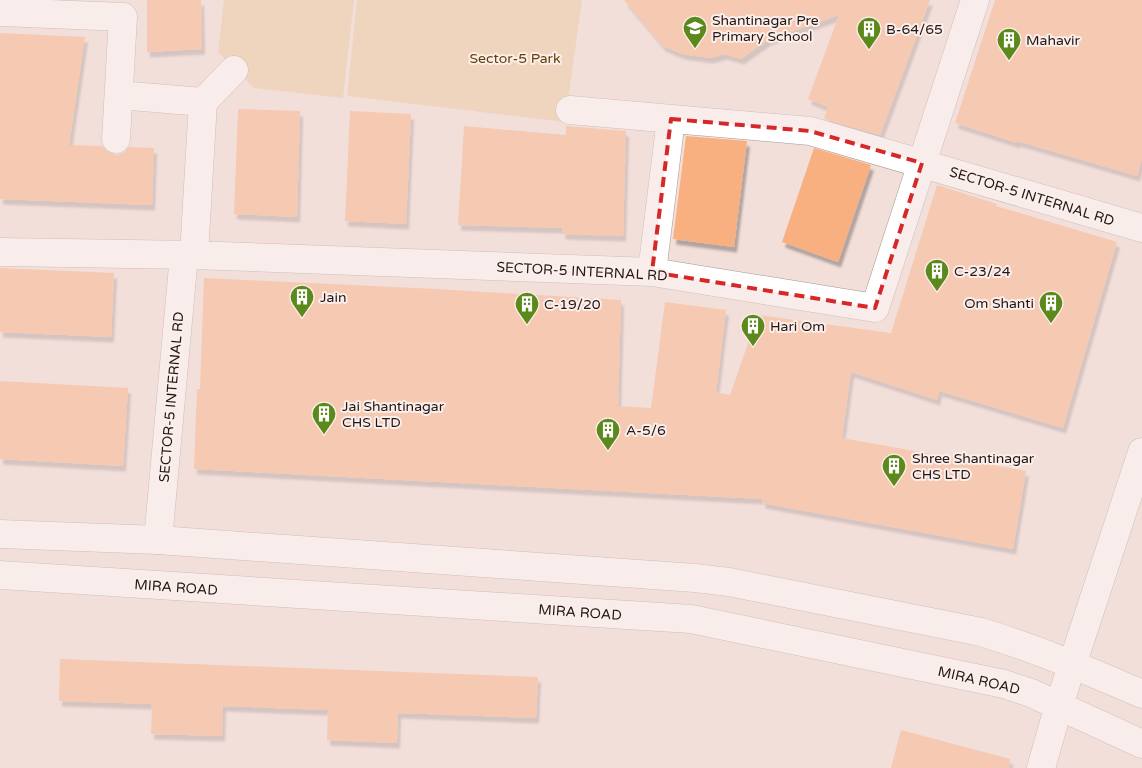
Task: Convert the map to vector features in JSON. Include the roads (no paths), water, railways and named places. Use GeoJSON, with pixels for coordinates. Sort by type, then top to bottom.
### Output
{"type":"FeatureCollection","features":[{"type":"Feature","properties":{"kind":"street","name":"SECTOR-5 INTERNAL RD"},"geometry":{"type":"LineString","coordinates":[[0,252],[189,255],[652,272],[875,308],[974,0]]}},
{"type":"Feature","properties":{"kind":"street"},"geometry":{"type":"LineString","coordinates":[[0,12],[123,17],[116,139]]}},
{"type":"Feature","properties":{"kind":"street"},"geometry":{"type":"LineString","coordinates":[[119,95],[203,102],[234,70]]}},
{"type":"Feature","properties":{"kind":"street","name":"SECTOR-5 INTERNAL RD"},"geometry":{"type":"LineString","coordinates":[[158,540],[189,255],[203,102]]}},
{"type":"Feature","properties":{"kind":"street","name":"SECTOR-5 INTERNAL RD"},"geometry":{"type":"LineString","coordinates":[[570,110],[810,131],[1142,228]]}},
{"type":"Feature","properties":{"kind":"street"},"geometry":{"type":"LineString","coordinates":[[652,272],[671,119]]}},
{"type":"Feature","properties":{"kind":"street"},"geometry":{"type":"LineString","coordinates":[[1041,768],[1072,663],[1142,452]]}},
{"type":"Feature","properties":{"kind":"street"},"geometry":{"type":"LineString","coordinates":[[0,534],[158,540],[676,576],[729,582],[982,632],[1072,663],[1142,694]]}},
{"type":"Feature","properties":{"kind":"street","name":"MIRA ROAD"},"geometry":{"type":"LineString","coordinates":[[0,575],[691,619],[1004,684],[1059,705],[1142,744]]}},
{"type":"Feature","properties":{"kind":"place","name":"Shantinagar Pre Primary School"},"geometry":{"type":"Point","coordinates":[695,49]}},
{"type":"Feature","properties":{"kind":"place","name":"B-64/65"},"geometry":{"type":"Point","coordinates":[869,50]}},
{"type":"Feature","properties":{"kind":"place","name":"Mahavir"},"geometry":{"type":"Point","coordinates":[1009,61]}},
{"type":"Feature","properties":{"kind":"place","name":"C-23/24"},"geometry":{"type":"Point","coordinates":[937,292]}},
{"type":"Feature","properties":{"kind":"place","name":"Jain"},"geometry":{"type":"Point","coordinates":[302,318]}},
{"type":"Feature","properties":{"kind":"place","name":"Om Shanti"},"geometry":{"type":"Point","coordinates":[1051,324]}},
{"type":"Feature","properties":{"kind":"place","name":"C-19/20"},"geometry":{"type":"Point","coordinates":[527,325]}},
{"type":"Feature","properties":{"kind":"place","name":"Hari Om"},"geometry":{"type":"Point","coordinates":[753,347]}},
{"type":"Feature","properties":{"kind":"place","name":"Jai Shantinagar CHS LTD"},"geometry":{"type":"Point","coordinates":[324,435]}},
{"type":"Feature","properties":{"kind":"place","name":"A-5/6"},"geometry":{"type":"Point","coordinates":[608,451]}},
{"type":"Feature","properties":{"kind":"place","name":"Shree Shantinagar CHS LTD"},"geometry":{"type":"Point","coordinates":[894,487]}},
{"type":"Feature","properties":{"kind":"park label","name":"Sector-5 Park"},"geometry":{"type":"Point","coordinates":[515,58]}}]}
